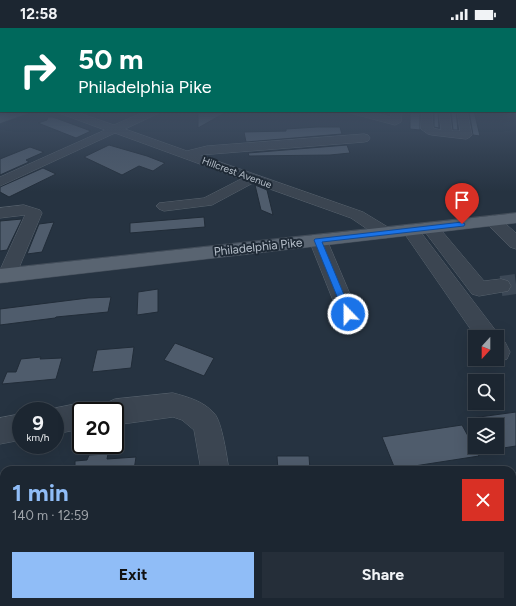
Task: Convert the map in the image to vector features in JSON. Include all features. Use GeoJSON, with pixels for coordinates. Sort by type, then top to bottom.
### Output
{"type":"FeatureCollection","features":[{"type":"Feature","properties":{"kind":"main road","name":"Philadelphia Pike"},"geometry":{"type":"LineString","coordinates":[[4,276],[516,218]]}},
{"type":"Feature","properties":{"kind":"street"},"geometry":{"type":"LineString","coordinates":[[0,182],[97,138]]}},
{"type":"Feature","properties":{"kind":"street","name":"Hillcrest Avenue"},"geometry":{"type":"LineString","coordinates":[[139,138],[357,215],[385,233]]}},
{"type":"Feature","properties":{"kind":"street"},"geometry":{"type":"LineString","coordinates":[[186,154],[207,150],[364,138]]}},
{"type":"Feature","properties":{"kind":"street"},"geometry":{"type":"LineString","coordinates":[[164,206],[207,202],[252,178]]}},
{"type":"Feature","properties":{"kind":"street"},"geometry":{"type":"LineString","coordinates":[[0,212],[31,211],[34,213],[4,276]]}},
{"type":"Feature","properties":{"kind":"street"},"geometry":{"type":"LineString","coordinates":[[493,221],[516,243]]}},
{"type":"Feature","properties":{"kind":"street"},"geometry":{"type":"LineString","coordinates":[[430,228],[479,289],[501,286]]}},
{"type":"Feature","properties":{"kind":"street"},"geometry":{"type":"LineString","coordinates":[[410,230],[483,330]]}},
{"type":"Feature","properties":{"kind":"street"},"geometry":{"type":"LineString","coordinates":[[318,240],[348,314]]}},
{"type":"Feature","properties":{"kind":"street"},"geometry":{"type":"LineString","coordinates":[[124,411],[173,404],[190,410],[206,423],[215,466]]}},
{"type":"Feature","properties":{"kind":"street"},"geometry":{"type":"LineString","coordinates":[[0,431],[12,429]]}},
{"type":"Feature","properties":{"kind":"building"},"geometry":{"type":"Polygon","coordinates":[[[245,138],[294,138],[246,142],[245,138]]]}},
{"type":"Feature","properties":{"kind":"building"},"geometry":{"type":"Polygon","coordinates":[[[109,145],[165,163],[153,171],[139,166],[122,175],[84,157],[109,145]]]}},
{"type":"Feature","properties":{"kind":"building"},"geometry":{"type":"Polygon","coordinates":[[[347,145],[350,153],[330,155],[249,156],[248,153],[347,145]]]}},
{"type":"Feature","properties":{"kind":"building"},"geometry":{"type":"Polygon","coordinates":[[[30,147],[44,152],[26,160],[29,162],[0,175],[0,159],[30,147]]]}},
{"type":"Feature","properties":{"kind":"building"},"geometry":{"type":"Polygon","coordinates":[[[43,168],[56,174],[9,197],[0,192],[0,187],[43,168]]]}},
{"type":"Feature","properties":{"kind":"building"},"geometry":{"type":"Polygon","coordinates":[[[255,185],[267,190],[273,215],[261,210],[255,185]]]}},
{"type":"Feature","properties":{"kind":"building"},"geometry":{"type":"Polygon","coordinates":[[[204,217],[205,227],[130,233],[130,223],[204,217]]]}},
{"type":"Feature","properties":{"kind":"building"},"geometry":{"type":"Polygon","coordinates":[[[22,219],[7,250],[0,251],[0,221],[22,219]]]}},
{"type":"Feature","properties":{"kind":"building"},"geometry":{"type":"Polygon","coordinates":[[[54,222],[42,252],[27,254],[39,224],[54,222]]]}},
{"type":"Feature","properties":{"kind":"building"},"geometry":{"type":"Polygon","coordinates":[[[158,289],[158,312],[137,315],[138,292],[158,289]]]}},
{"type":"Feature","properties":{"kind":"building"},"geometry":{"type":"Polygon","coordinates":[[[111,297],[108,312],[56,317],[0,325],[0,309],[88,298],[111,297]]]}},
{"type":"Feature","properties":{"kind":"building"},"geometry":{"type":"Polygon","coordinates":[[[175,343],[214,358],[204,376],[164,360],[175,343]]]}},
{"type":"Feature","properties":{"kind":"building"},"geometry":{"type":"Polygon","coordinates":[[[134,347],[131,368],[92,372],[97,350],[134,347]]]}},
{"type":"Feature","properties":{"kind":"building"},"geometry":{"type":"Polygon","coordinates":[[[41,357],[40,359],[62,358],[56,379],[2,384],[7,372],[16,372],[21,359],[41,357]]]}},
{"type":"Feature","properties":{"kind":"building"},"geometry":{"type":"Polygon","coordinates":[[[516,412],[516,446],[504,448],[504,418],[472,418],[516,412]]]}},
{"type":"Feature","properties":{"kind":"building"},"geometry":{"type":"Polygon","coordinates":[[[462,425],[468,436],[468,454],[478,454],[479,456],[414,466],[394,466],[382,437],[462,425]]]}},
{"type":"Feature","properties":{"kind":"building"},"geometry":{"type":"Polygon","coordinates":[[[108,454],[107,459],[136,457],[135,466],[75,466],[75,461],[87,460],[89,455],[108,454]]]}},
{"type":"Feature","properties":{"kind":"building"},"geometry":{"type":"Polygon","coordinates":[[[277,456],[309,456],[310,466],[278,466],[277,456]]]}},
{"type":"Feature","properties":{"kind":"tunnel"},"geometry":{"type":"LineString","coordinates":[[501,286],[516,284]]}},
{"type":"Feature","properties":{"kind":"route"},"geometry":{"type":"LineString","coordinates":[[348,314],[318,240],[462,224]]}}]}
